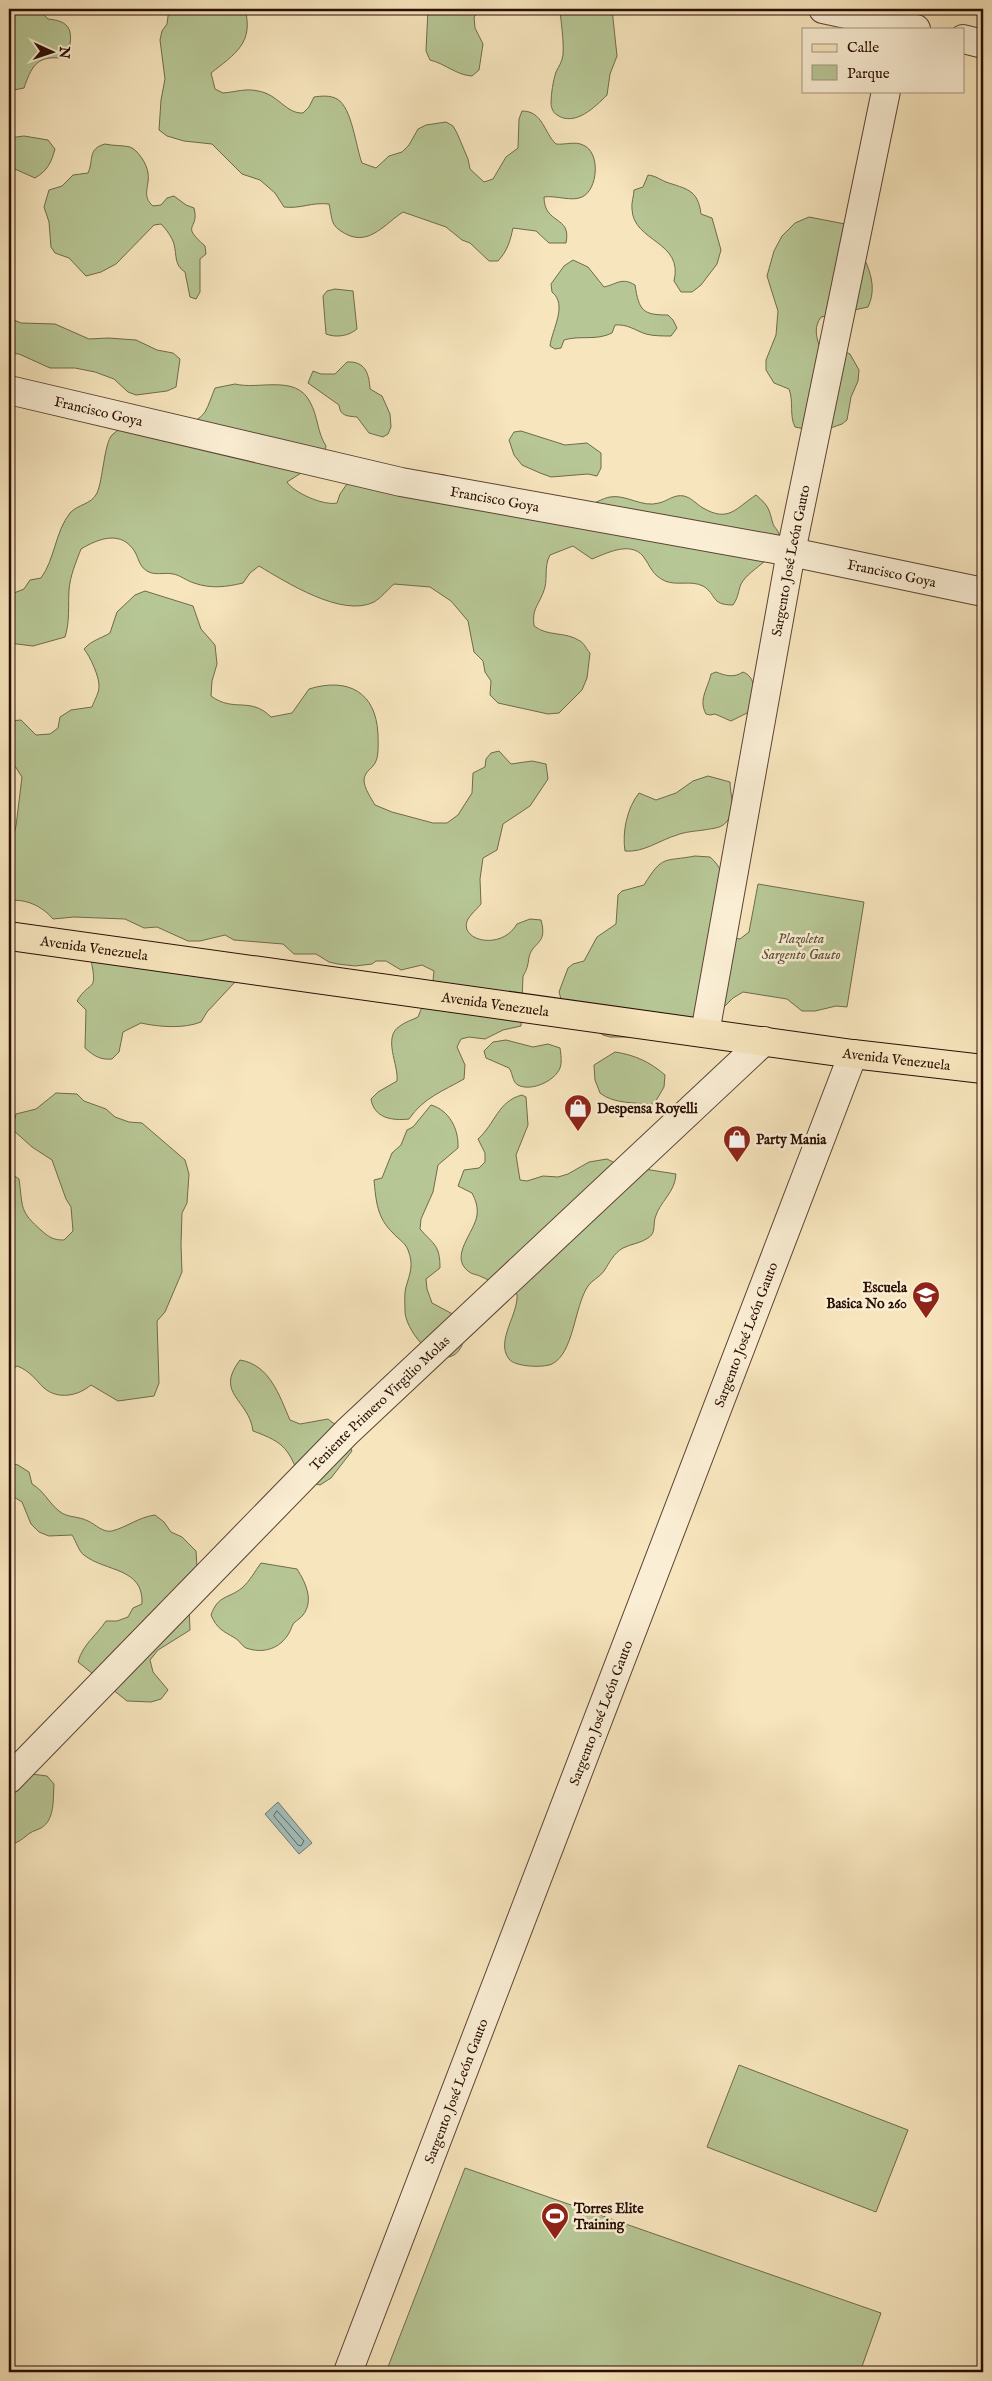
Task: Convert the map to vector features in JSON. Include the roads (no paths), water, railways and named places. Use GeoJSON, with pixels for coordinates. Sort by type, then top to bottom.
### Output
{"type":"FeatureCollection","features":[{"type":"Feature","properties":{"kind":"main road","name":"Avenida Venezuela"},"geometry":{"type":"LineString","coordinates":[[9,936],[853,1054],[983,1069]]}},
{"type":"Feature","properties":{"kind":"street"},"geometry":{"type":"LineString","coordinates":[[823,9],[904,23]]}},
{"type":"Feature","properties":{"kind":"street"},"geometry":{"type":"LineString","coordinates":[[964,40],[983,44]]}},
{"type":"Feature","properties":{"kind":"street","name":"Sargento José León Gauto"},"geometry":{"type":"LineString","coordinates":[[705,1033],[791,552],[886,92]]}},
{"type":"Feature","properties":{"kind":"street","name":"Francisco Goya"},"geometry":{"type":"LineString","coordinates":[[9,390],[402,482],[791,552],[983,592]]}},
{"type":"Feature","properties":{"kind":"street","name":"Teniente Primero Virgilio Molas"},"geometry":{"type":"LineString","coordinates":[[9,1779],[347,1432],[764,1041]]}},
{"type":"Feature","properties":{"kind":"street","name":"Sargento José León Gauto"},"geometry":{"type":"LineString","coordinates":[[348,2372],[853,1054]]}},
{"type":"Feature","properties":{"kind":"water"},"geometry":{"type":"Polygon","coordinates":[[[278,1802],[312,1843],[299,1854],[265,1814],[278,1802]]]}},
{"type":"Feature","properties":{"kind":"place","name":"Despensa Royelli"},"geometry":{"type":"Point","coordinates":[578,1132]}},
{"type":"Feature","properties":{"kind":"place","name":"Party Mania"},"geometry":{"type":"Point","coordinates":[737,1163]}},
{"type":"Feature","properties":{"kind":"place","name":"Escuela Basica No 260"},"geometry":{"type":"Point","coordinates":[926,1319]}},
{"type":"Feature","properties":{"kind":"place","name":"Torres Elite Training"},"geometry":{"type":"Point","coordinates":[555,2240]}},
{"type":"Feature","properties":{"kind":"park label","name":"Plazoleta Sargento Gauto"},"geometry":{"type":"Point","coordinates":[801,946]}}]}
